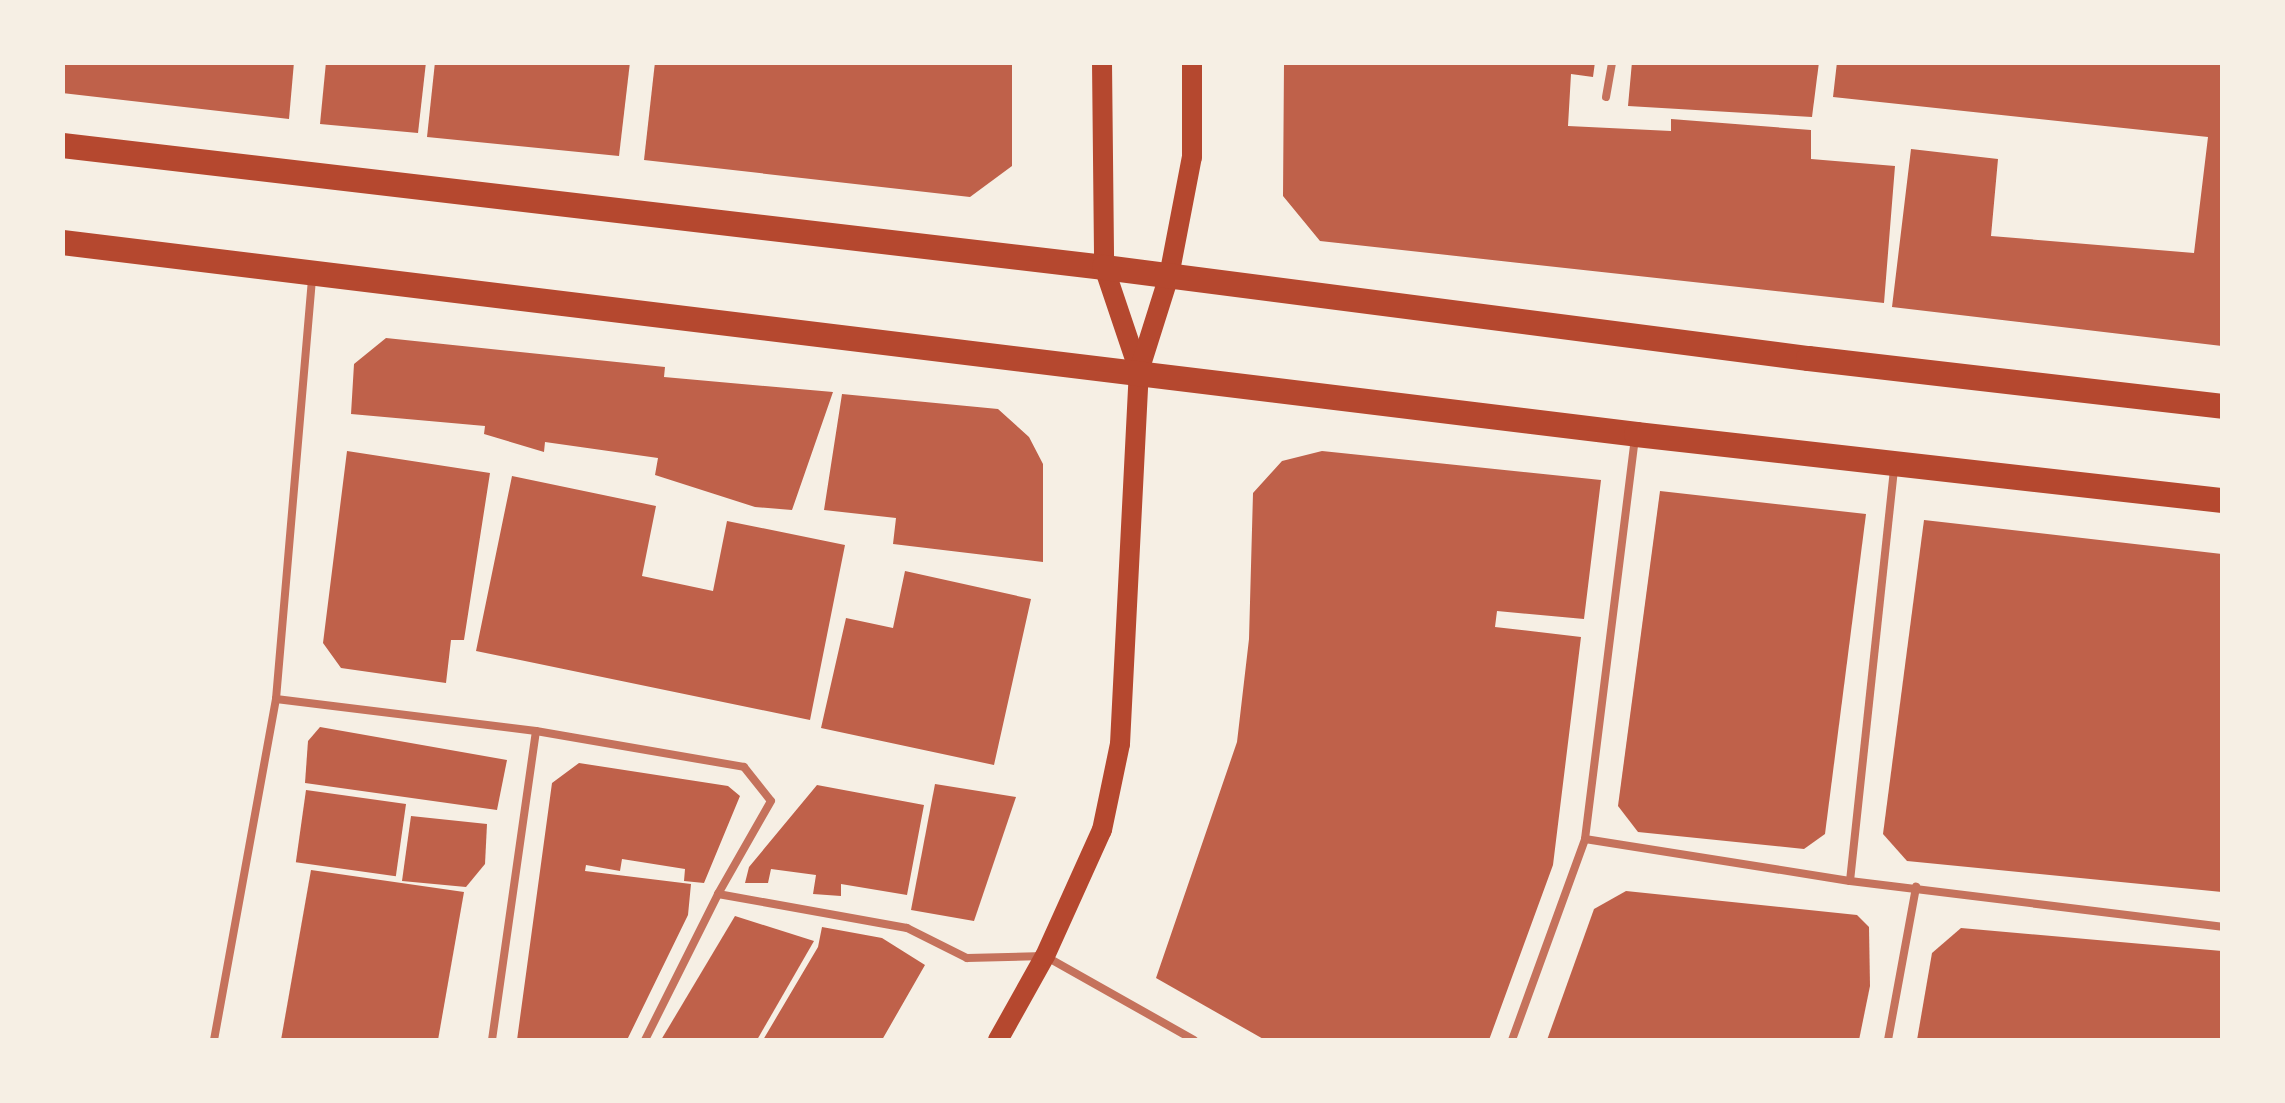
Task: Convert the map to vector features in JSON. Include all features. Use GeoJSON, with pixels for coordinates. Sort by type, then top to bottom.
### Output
{"type":"FeatureCollection","features":[{"type":"Feature","properties":{"kind":"main road"},"geometry":{"type":"LineString","coordinates":[[1102,62],[1104,267],[1139,372]]}},
{"type":"Feature","properties":{"kind":"main road"},"geometry":{"type":"LineString","coordinates":[[998,1040],[1046,956],[1102,830],[1120,744],[1139,372],[1170,276],[1192,157],[1192,62]]}},
{"type":"Feature","properties":{"kind":"main road"},"geometry":{"type":"LineString","coordinates":[[62,145],[1104,267],[1808,358],[2222,406]]}},
{"type":"Feature","properties":{"kind":"main road"},"geometry":{"type":"LineString","coordinates":[[62,242],[1636,434],[2222,500]]}},
{"type":"Feature","properties":{"kind":"lane"},"geometry":{"type":"LineString","coordinates":[[1606,97],[1612,62]]}},
{"type":"Feature","properties":{"kind":"lane"},"geometry":{"type":"LineString","coordinates":[[214,1040],[276,699],[312,272]]}},
{"type":"Feature","properties":{"kind":"lane"},"geometry":{"type":"LineString","coordinates":[[1512,1040],[1586,839],[1636,434]]}},
{"type":"Feature","properties":{"kind":"lane"},"geometry":{"type":"LineString","coordinates":[[1850,881],[1894,462]]}},
{"type":"Feature","properties":{"kind":"lane"},"geometry":{"type":"LineString","coordinates":[[276,699],[536,730],[744,767],[771,802],[718,894],[644,1040]]}},
{"type":"Feature","properties":{"kind":"lane"},"geometry":{"type":"LineString","coordinates":[[492,1040],[536,730]]}},
{"type":"Feature","properties":{"kind":"lane"},"geometry":{"type":"LineString","coordinates":[[1586,839],[1850,881],[2222,927]]}},
{"type":"Feature","properties":{"kind":"lane"},"geometry":{"type":"LineString","coordinates":[[1888,1040],[1916,887]]}},
{"type":"Feature","properties":{"kind":"lane"},"geometry":{"type":"LineString","coordinates":[[718,894],[906,928],[967,958],[1046,956],[1194,1040]]}},
{"type":"Feature","properties":{"kind":"building"},"geometry":{"type":"Polygon","coordinates":[[[62,62],[294,62],[289,119],[62,93],[62,62]]]}},
{"type":"Feature","properties":{"kind":"building"},"geometry":{"type":"Polygon","coordinates":[[[326,62],[426,62],[418,133],[320,124],[326,62]]]}},
{"type":"Feature","properties":{"kind":"building"},"geometry":{"type":"Polygon","coordinates":[[[435,62],[630,62],[619,156],[427,137],[435,62]]]}},
{"type":"Feature","properties":{"kind":"building"},"geometry":{"type":"Polygon","coordinates":[[[655,62],[1012,62],[1012,166],[970,197],[644,160],[655,62]]]}},
{"type":"Feature","properties":{"kind":"building"},"geometry":{"type":"Polygon","coordinates":[[[1284,62],[1595,62],[1593,77],[1571,74],[1568,126],[1671,131],[1671,119],[1811,130],[1811,159],[1895,166],[1884,303],[1320,241],[1283,196],[1284,62]]]}},
{"type":"Feature","properties":{"kind":"building"},"geometry":{"type":"Polygon","coordinates":[[[1632,62],[1819,62],[1812,117],[1628,106],[1632,62]]]}},
{"type":"Feature","properties":{"kind":"building"},"geometry":{"type":"Polygon","coordinates":[[[1837,62],[2222,62],[2222,346],[1892,307],[1911,149],[1998,159],[1991,236],[2194,253],[2208,137],[1833,97],[1837,62]]]}},
{"type":"Feature","properties":{"kind":"building"},"geometry":{"type":"Polygon","coordinates":[[[386,338],[665,367],[664,377],[833,392],[792,510],[755,507],[655,475],[658,458],[545,442],[544,452],[484,434],[485,426],[351,414],[354,364],[386,338]]]}},
{"type":"Feature","properties":{"kind":"building"},"geometry":{"type":"Polygon","coordinates":[[[842,394],[998,409],[1029,437],[1043,464],[1043,562],[893,544],[896,518],[824,510],[842,394]]]}},
{"type":"Feature","properties":{"kind":"building"},"geometry":{"type":"Polygon","coordinates":[[[347,451],[490,473],[464,640],[451,640],[446,683],[341,668],[323,643],[347,451]]]}},
{"type":"Feature","properties":{"kind":"building"},"geometry":{"type":"Polygon","coordinates":[[[1322,451],[1601,480],[1584,619],[1497,611],[1495,627],[1581,637],[1553,865],[1489,1040],[1265,1040],[1156,978],[1237,742],[1249,639],[1253,493],[1282,461],[1322,451]]]}},
{"type":"Feature","properties":{"kind":"building"},"geometry":{"type":"Polygon","coordinates":[[[512,476],[656,506],[642,576],[713,591],[727,521],[845,545],[810,720],[476,651],[512,476]]]}},
{"type":"Feature","properties":{"kind":"building"},"geometry":{"type":"Polygon","coordinates":[[[1660,491],[1866,514],[1825,834],[1804,849],[1638,832],[1618,806],[1660,491]]]}},
{"type":"Feature","properties":{"kind":"building"},"geometry":{"type":"Polygon","coordinates":[[[1924,520],[2222,554],[2222,892],[1907,861],[1883,834],[1924,520]]]}},
{"type":"Feature","properties":{"kind":"building"},"geometry":{"type":"Polygon","coordinates":[[[905,571],[1031,599],[994,765],[821,728],[846,618],[893,628],[905,571]]]}},
{"type":"Feature","properties":{"kind":"building"},"geometry":{"type":"Polygon","coordinates":[[[320,727],[507,760],[497,810],[305,783],[308,741],[320,727]]]}},
{"type":"Feature","properties":{"kind":"building"},"geometry":{"type":"Polygon","coordinates":[[[579,763],[728,786],[740,796],[704,883],[684,881],[685,869],[622,859],[620,871],[586,865],[585,871],[691,884],[688,915],[627,1040],[517,1040],[552,783],[579,763]]]}},
{"type":"Feature","properties":{"kind":"building"},"geometry":{"type":"Polygon","coordinates":[[[935,784],[1016,797],[974,921],[911,910],[935,784]]]}},
{"type":"Feature","properties":{"kind":"building"},"geometry":{"type":"Polygon","coordinates":[[[817,785],[924,805],[907,895],[841,884],[841,896],[813,894],[816,875],[771,869],[768,883],[745,883],[749,867],[817,785]]]}},
{"type":"Feature","properties":{"kind":"building"},"geometry":{"type":"Polygon","coordinates":[[[306,790],[406,804],[396,876],[296,862],[306,790]]]}},
{"type":"Feature","properties":{"kind":"building"},"geometry":{"type":"Polygon","coordinates":[[[411,816],[487,824],[485,864],[466,887],[402,881],[411,816]]]}},
{"type":"Feature","properties":{"kind":"building"},"geometry":{"type":"Polygon","coordinates":[[[311,870],[464,892],[438,1040],[281,1040],[311,870]]]}},
{"type":"Feature","properties":{"kind":"building"},"geometry":{"type":"Polygon","coordinates":[[[1626,891],[1857,915],[1869,927],[1870,986],[1859,1040],[1547,1040],[1594,909],[1626,891]]]}},
{"type":"Feature","properties":{"kind":"building"},"geometry":{"type":"Polygon","coordinates":[[[735,916],[814,941],[757,1040],[661,1040],[735,916]]]}},
{"type":"Feature","properties":{"kind":"building"},"geometry":{"type":"Polygon","coordinates":[[[822,927],[882,938],[925,965],[882,1040],[763,1040],[818,947],[822,927]]]}},
{"type":"Feature","properties":{"kind":"building"},"geometry":{"type":"Polygon","coordinates":[[[1961,928],[2222,951],[2222,1040],[1917,1040],[1932,953],[1961,928]]]}}]}
